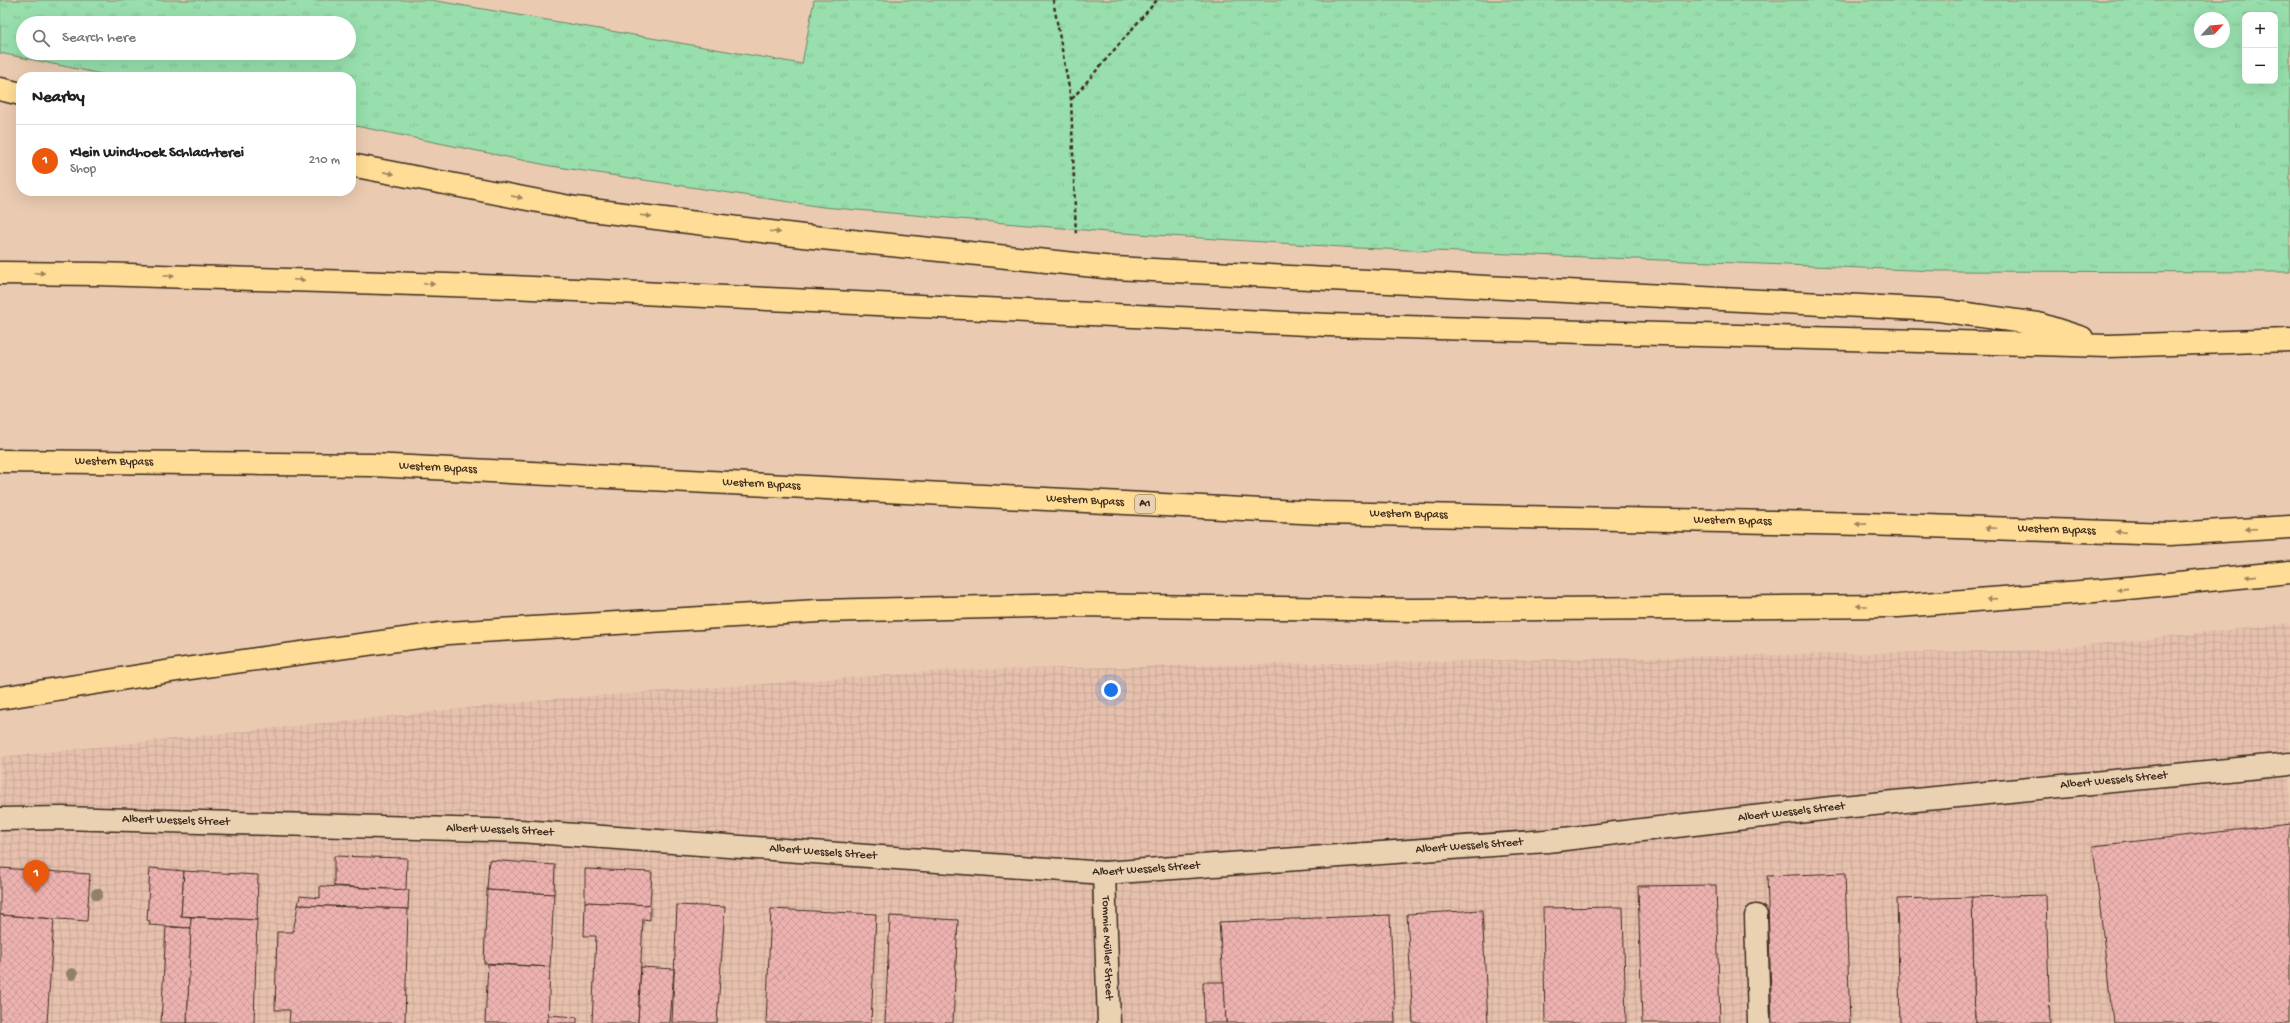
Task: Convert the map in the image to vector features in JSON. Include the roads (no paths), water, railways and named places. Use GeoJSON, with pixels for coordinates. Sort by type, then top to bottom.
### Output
{"type":"FeatureCollection","features":[{"type":"Feature","properties":{"kind":"highway"},"geometry":{"type":"LineString","coordinates":[[0,89],[16,93]]}},
{"type":"Feature","properties":{"kind":"highway"},"geometry":{"type":"LineString","coordinates":[[356,166],[575,208],[802,236],[1077,264],[1510,290],[1939,310],[2038,324],[2108,346]]}},
{"type":"Feature","properties":{"kind":"highway"},"geometry":{"type":"LineString","coordinates":[[0,273],[106,274],[511,287],[1336,325],[2108,346],[2290,340]]}},
{"type":"Feature","properties":{"kind":"highway","name":"Western Bypass"},"geometry":{"type":"LineString","coordinates":[[0,461],[372,465],[1322,512],[1874,525],[2170,534],[2290,527]]}},
{"type":"Feature","properties":{"kind":"highway"},"geometry":{"type":"LineString","coordinates":[[0,698],[184,669],[448,633],[818,611],[1076,605],[1414,610],[1898,606],[2107,590],[2290,572]]}},
{"type":"Feature","properties":{"kind":"lane","name":"Albert Wessels Street"},"geometry":{"type":"LineString","coordinates":[[0,819],[62,818],[520,831],[1104,873],[1547,841],[1832,808],[2290,764]]}},
{"type":"Feature","properties":{"kind":"lane","name":"Tommie Müller Street"},"geometry":{"type":"LineString","coordinates":[[1104,873],[1110,1023]]}},
{"type":"Feature","properties":{"kind":"lane"},"geometry":{"type":"LineString","coordinates":[[1756,916],[1759,1023]]}},
{"type":"Feature","properties":{"kind":"place","name":"Klein Windhoek Schlachterei"},"geometry":{"type":"Point","coordinates":[36,893]}}]}
